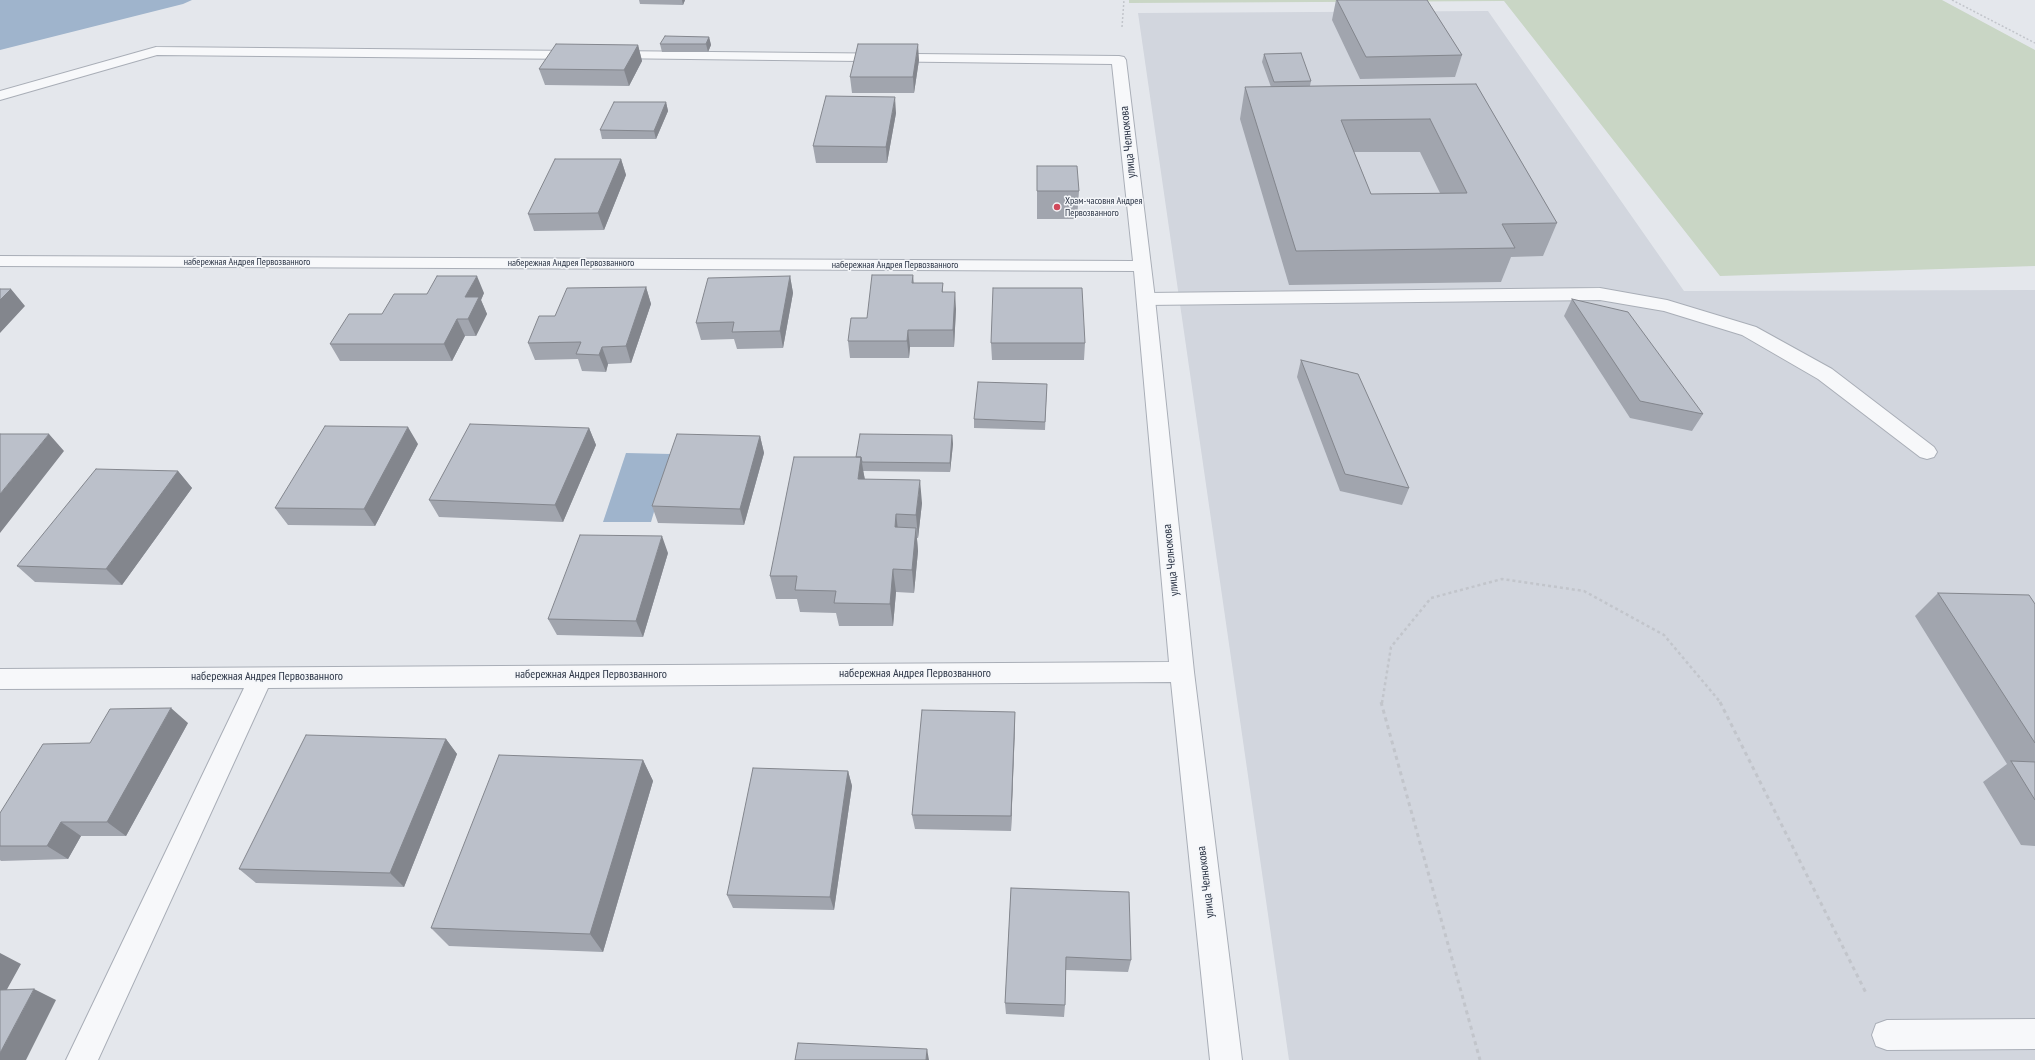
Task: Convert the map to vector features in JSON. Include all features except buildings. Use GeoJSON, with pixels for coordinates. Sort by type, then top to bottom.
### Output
{"type":"FeatureCollection","features":[{"type":"Feature","properties":{"kind":"street","name":"улица Челнокова"},"geometry":{"type":"LineString","coordinates":[[0,96],[156,51],[1119,60],[1146,299],[1182,672],[1226,1060]]}},
{"type":"Feature","properties":{"kind":"street","name":"набережная Андрея Первозванного"},"geometry":{"type":"LineString","coordinates":[[0,261],[1142,266]]}},
{"type":"Feature","properties":{"kind":"street"},"geometry":{"type":"LineString","coordinates":[[1146,299],[1600,294],[1667,306],[1749,331],[1825,374],[1927,452]]}},
{"type":"Feature","properties":{"kind":"street","name":"набережная Андрея Первозванного"},"geometry":{"type":"LineString","coordinates":[[0,679],[1182,672]]}},
{"type":"Feature","properties":{"kind":"street"},"geometry":{"type":"LineString","coordinates":[[82,1060],[261,677]]}},
{"type":"Feature","properties":{"kind":"street"},"geometry":{"type":"LineString","coordinates":[[1887,1035],[2035,1034]]}},
{"type":"Feature","properties":{"kind":"path"},"geometry":{"type":"LineString","coordinates":[[1952,0],[2035,43]]}},
{"type":"Feature","properties":{"kind":"path"},"geometry":{"type":"LineString","coordinates":[[1480,1060],[1381,701],[1391,647],[1432,598],[1502,579],[1584,591],[1664,635],[1724,707],[1887,1035]]}},
{"type":"Feature","properties":{"kind":"shaded area"},"geometry":{"type":"Polygon","coordinates":[[[1488,11],[1684,291],[2035,290],[2035,1060],[1289,1060],[1138,13],[1488,11]]]}},
{"type":"Feature","properties":{"kind":"green space"},"geometry":{"type":"Polygon","coordinates":[[[1129,0],[1942,0],[2035,50],[2035,266],[1720,276],[1504,1],[1129,3],[1129,0]]]}},
{"type":"Feature","properties":{"kind":"water"},"geometry":{"type":"Polygon","coordinates":[[[0,0],[192,0],[183,4],[0,50],[0,0]]]}},
{"type":"Feature","properties":{"kind":"water"},"geometry":{"type":"Polygon","coordinates":[[[626,453],[671,454],[651,522],[603,522],[626,453]]]}},
{"type":"Feature","properties":{"kind":"place","name":"Храм-часовня Андрея Первозванного"},"geometry":{"type":"Point","coordinates":[1057,207]}}]}
